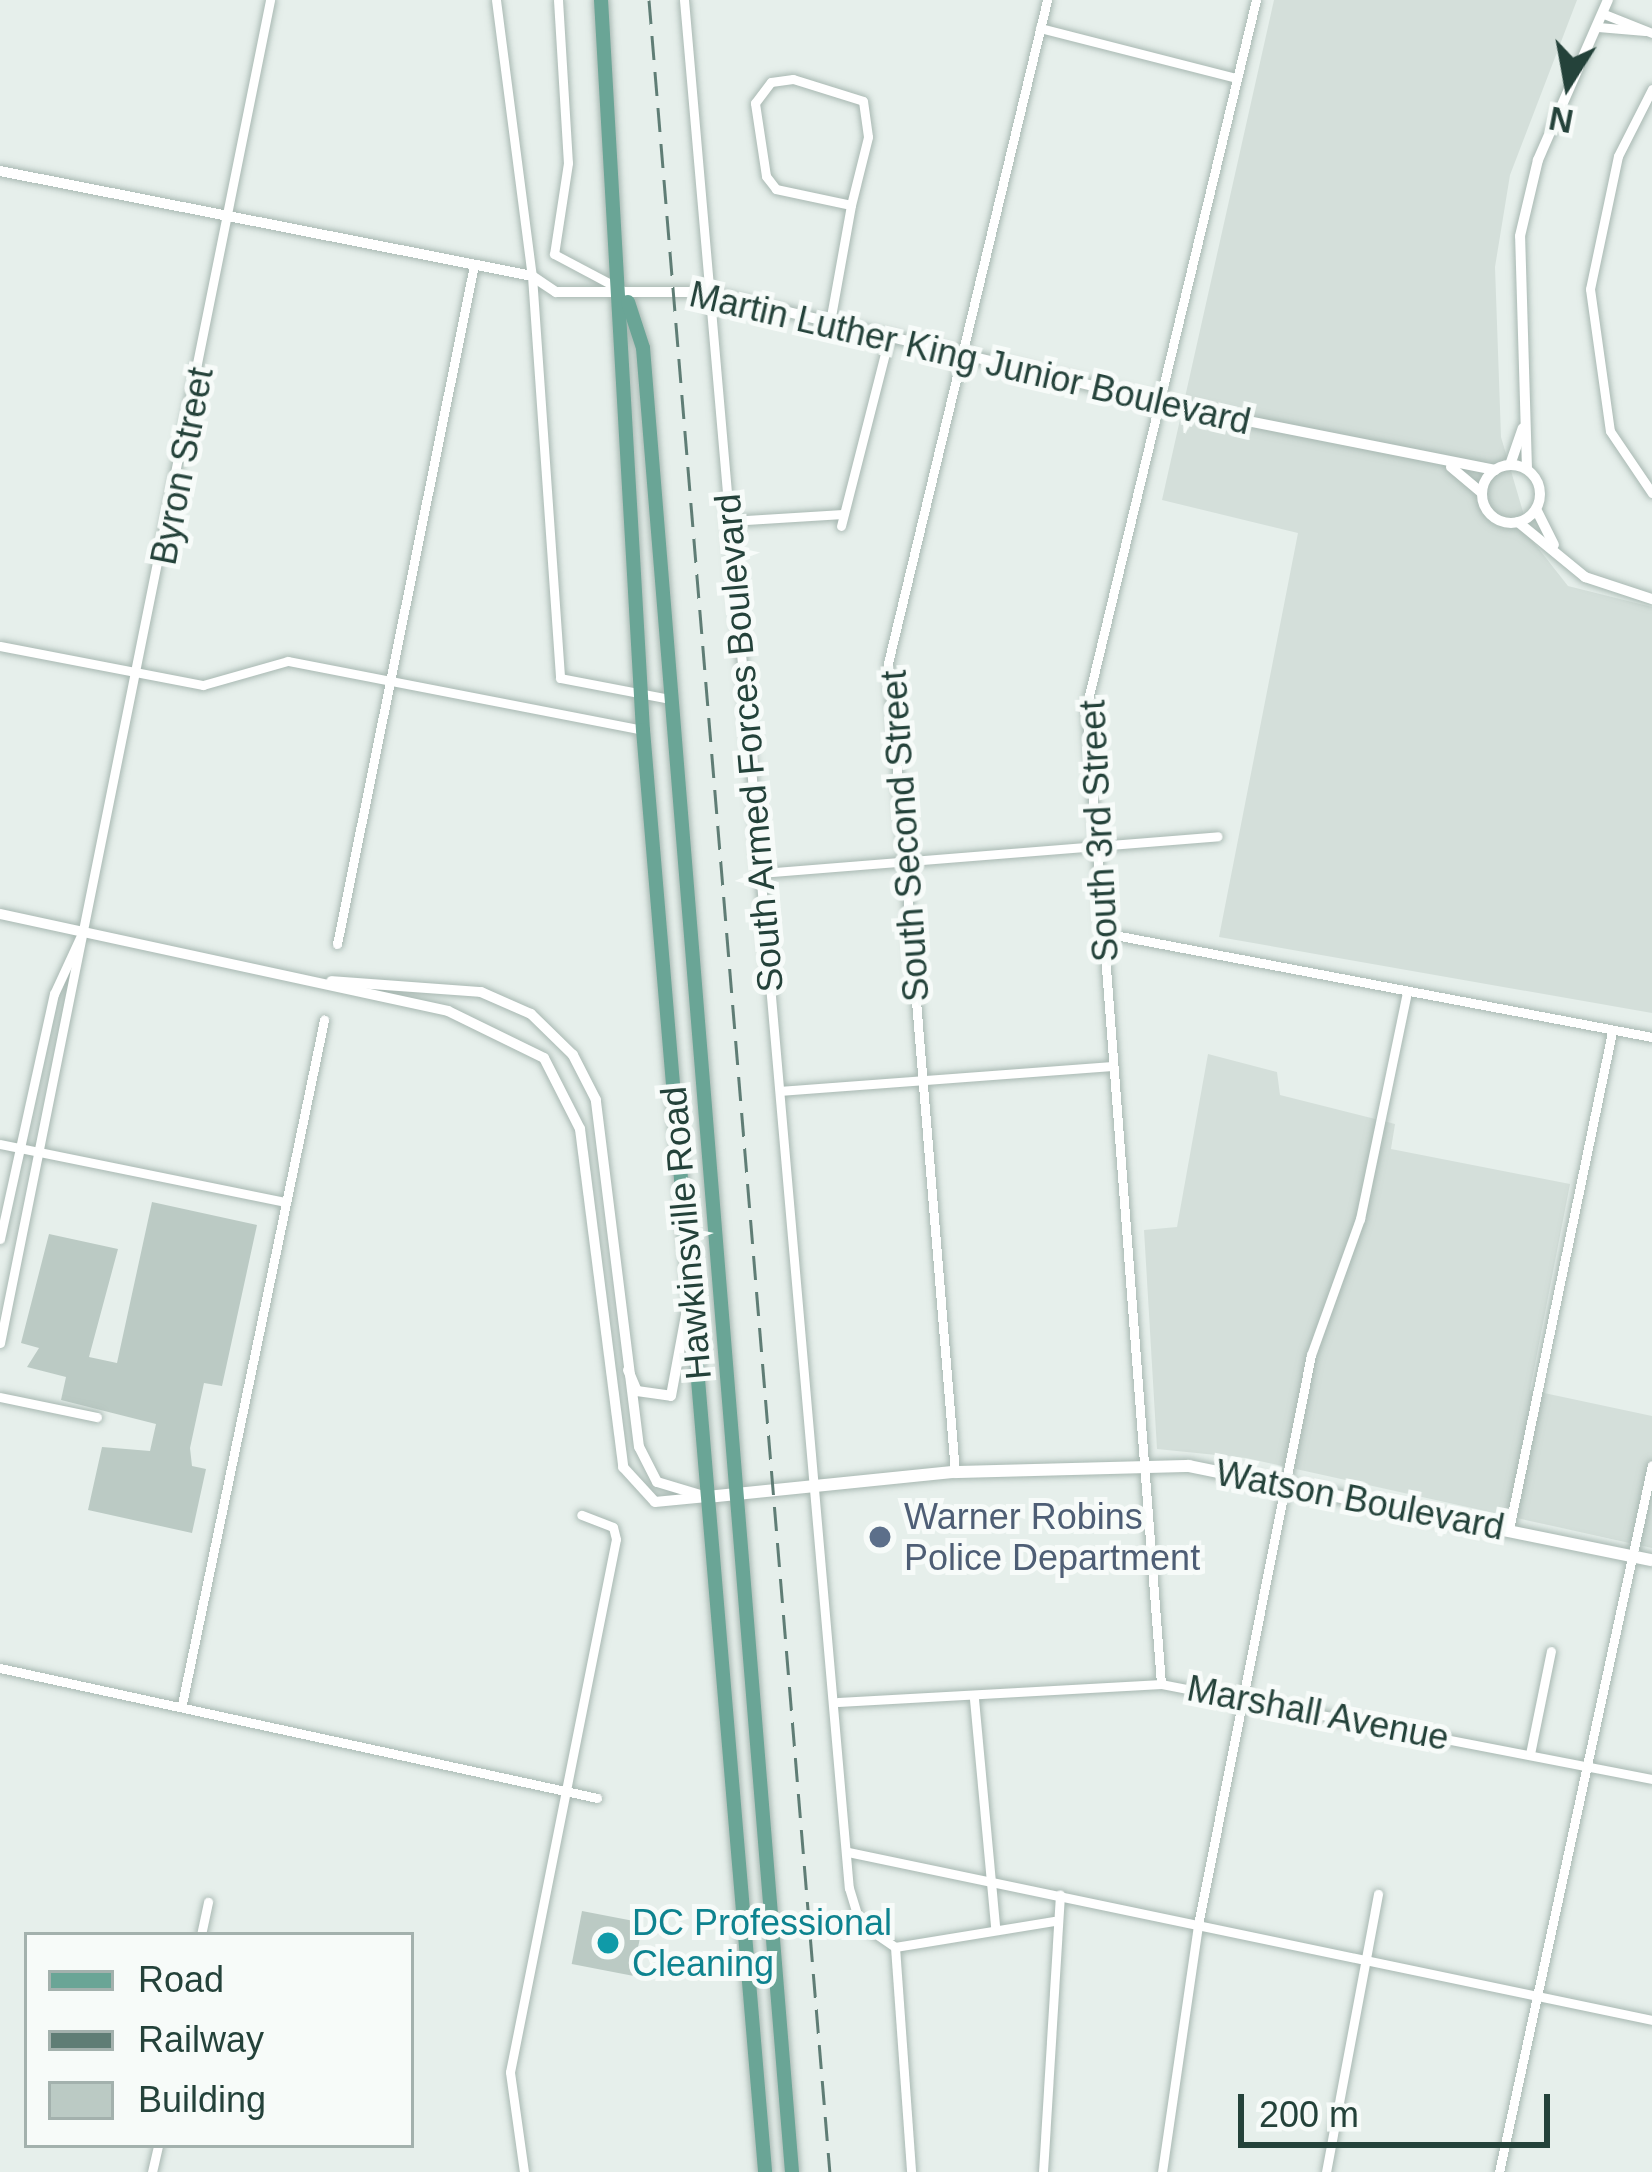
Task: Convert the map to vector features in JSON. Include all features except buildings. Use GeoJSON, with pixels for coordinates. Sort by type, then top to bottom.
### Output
{"type":"FeatureCollection","features":[{"type":"Feature","properties":{"kind":"main road","name":"Hawkinsville Road"},"geometry":{"type":"LineString","coordinates":[[601,0],[624,291],[640,694],[765,2172]]}},
{"type":"Feature","properties":{"kind":"main road","name":"Hawkinsville Road"},"geometry":{"type":"LineString","coordinates":[[624,291],[643,348],[792,2172]]}},
{"type":"Feature","properties":{"kind":"main road","name":"Watson Boulevard"},"geometry":{"type":"LineString","coordinates":[[706,1497],[956,1472],[1146,1463],[1288,1485],[1652,1560]]}},
{"type":"Feature","properties":{"kind":"street","name":"Byron Street"},"geometry":{"type":"LineString","coordinates":[[0,1343],[232,218],[270,0]]}},
{"type":"Feature","properties":{"kind":"street"},"geometry":{"type":"LineString","coordinates":[[496,0],[532,276],[560,678],[670,699]]}},
{"type":"Feature","properties":{"kind":"street"},"geometry":{"type":"LineString","coordinates":[[558,0],[568,164],[554,254],[624,291]]}},
{"type":"Feature","properties":{"kind":"street","name":"South Armed Forces Boulevard"},"geometry":{"type":"LineString","coordinates":[[684,0],[814,1486],[838,1702],[852,1911],[895,1947]]}},
{"type":"Feature","properties":{"kind":"street","name":"South Second Street"},"geometry":{"type":"LineString","coordinates":[[956,1472],[888,663],[1047,0]]}},
{"type":"Feature","properties":{"kind":"street","name":"South 3rd Street"},"geometry":{"type":"LineString","coordinates":[[1161,1684],[1086,708],[1256,0]]}},
{"type":"Feature","properties":{"kind":"street"},"geometry":{"type":"LineString","coordinates":[[1556,548],[1536,509],[1538,483],[1527,469],[1520,236],[1538,160],[1608,0]]}},
{"type":"Feature","properties":{"kind":"street"},"geometry":{"type":"LineString","coordinates":[[1604,14],[1648,32]]}},
{"type":"Feature","properties":{"kind":"street"},"geometry":{"type":"LineString","coordinates":[[1598,27],[1648,32]]}},
{"type":"Feature","properties":{"kind":"street"},"geometry":{"type":"LineString","coordinates":[[1040,28],[1236,78]]}},
{"type":"Feature","properties":{"kind":"street"},"geometry":{"type":"LineString","coordinates":[[830,322],[868,137],[863,100],[822,81],[762,87],[766,176],[776,189],[851,205]]}},
{"type":"Feature","properties":{"kind":"street"},"geometry":{"type":"LineString","coordinates":[[1652,89],[1618,156],[1590,289],[1610,431],[1652,493]]}},
{"type":"Feature","properties":{"kind":"street","name":"Martin Luther King Junior Boulevard"},"geometry":{"type":"LineString","coordinates":[[0,171],[532,276],[556,292],[706,292],[1160,401],[1448,465],[1495,470]]}},
{"type":"Feature","properties":{"kind":"street"},"geometry":{"type":"LineString","coordinates":[[337,944],[474,265]]}},
{"type":"Feature","properties":{"kind":"street"},"geometry":{"type":"LineString","coordinates":[[730,521],[842,520],[890,338]]}},
{"type":"Feature","properties":{"kind":"street"},"geometry":{"type":"LineString","coordinates":[[1510,465],[1525,425]]}},
{"type":"Feature","properties":{"kind":"street","name":"Martin Luther King Junior Boulevard"},"geometry":{"type":"LineString","coordinates":[[1448,465],[1482,493]]}},
{"type":"Feature","properties":{"kind":"street"},"geometry":{"type":"LineString","coordinates":[[1527,469],[1510,465],[1495,470],[1482,493],[1493,516],[1518,522],[1556,548],[1585,577],[1652,599]]}},
{"type":"Feature","properties":{"kind":"street"},"geometry":{"type":"LineString","coordinates":[[1518,522],[1536,509]]}},
{"type":"Feature","properties":{"kind":"street"},"geometry":{"type":"LineString","coordinates":[[0,646],[203,685],[288,661],[643,730]]}},
{"type":"Feature","properties":{"kind":"street"},"geometry":{"type":"LineString","coordinates":[[761,873],[1218,836]]}},
{"type":"Feature","properties":{"kind":"street","name":"Watson Boulevard"},"geometry":{"type":"LineString","coordinates":[[0,914],[331,981],[474,1019],[520,1040],[560,1080],[586,1159],[605,1395],[623,1467],[655,1502],[706,1497]]}},
{"type":"Feature","properties":{"kind":"street","name":"Byron Street"},"geometry":{"type":"LineString","coordinates":[[0,1239],[54,994],[83,931]]}},
{"type":"Feature","properties":{"kind":"street"},"geometry":{"type":"LineString","coordinates":[[1104,933],[1652,1036]]}},
{"type":"Feature","properties":{"kind":"street","name":"Watson Boulevard"},"geometry":{"type":"LineString","coordinates":[[331,981],[481,992],[531,1014],[573,1055],[596,1100],[620,1331],[648,1471],[706,1497]]}},
{"type":"Feature","properties":{"kind":"street"},"geometry":{"type":"LineString","coordinates":[[1162,2172],[1198,1925],[1244,1693],[1288,1485],[1407,992]]}},
{"type":"Feature","properties":{"kind":"street"},"geometry":{"type":"LineString","coordinates":[[182,1704],[324,1021]]}},
{"type":"Feature","properties":{"kind":"street"},"geometry":{"type":"LineString","coordinates":[[1509,1529],[1612,1031]]}},
{"type":"Feature","properties":{"kind":"street"},"geometry":{"type":"LineString","coordinates":[[780,1091],[1111,1066]]}},
{"type":"Feature","properties":{"kind":"street"},"geometry":{"type":"LineString","coordinates":[[0,1144],[285,1202]]}},
{"type":"Feature","properties":{"kind":"street"},"geometry":{"type":"LineString","coordinates":[[7,1206],[27,1210]]}},
{"type":"Feature","properties":{"kind":"street"},"geometry":{"type":"LineString","coordinates":[[620,1331],[637,1391],[671,1396],[683,1375],[688,1275]]}},
{"type":"Feature","properties":{"kind":"street"},"geometry":{"type":"LineString","coordinates":[[0,1396],[97,1417]]}},
{"type":"Feature","properties":{"kind":"street"},"geometry":{"type":"LineString","coordinates":[[1499,2172],[1530,1999],[1652,1465]]}},
{"type":"Feature","properties":{"kind":"street"},"geometry":{"type":"LineString","coordinates":[[524,2172],[510,2072],[616,1539],[614,1527],[581,1516]]}},
{"type":"Feature","properties":{"kind":"street"},"geometry":{"type":"LineString","coordinates":[[1530,1754],[1551,1652]]}},
{"type":"Feature","properties":{"kind":"street"},"geometry":{"type":"LineString","coordinates":[[0,1668],[597,1798]]}},
{"type":"Feature","properties":{"kind":"street","name":"Marshall Avenue"},"geometry":{"type":"LineString","coordinates":[[838,1702],[974,1699],[1161,1684],[1244,1693],[1652,1778]]}},
{"type":"Feature","properties":{"kind":"street"},"geometry":{"type":"LineString","coordinates":[[974,1699],[995,1927]]}},
{"type":"Feature","properties":{"kind":"street"},"geometry":{"type":"LineString","coordinates":[[848,1852],[1530,1999],[1652,2020]]}},
{"type":"Feature","properties":{"kind":"street"},"geometry":{"type":"LineString","coordinates":[[1326,2172],[1378,1894]]}},
{"type":"Feature","properties":{"kind":"street"},"geometry":{"type":"LineString","coordinates":[[1043,2172],[1054,1921],[1060,1895]]}},
{"type":"Feature","properties":{"kind":"street"},"geometry":{"type":"LineString","coordinates":[[202,1932],[208,1902]]}},
{"type":"Feature","properties":{"kind":"street"},"geometry":{"type":"LineString","coordinates":[[911,2172],[895,1947],[1054,1921]]}},
{"type":"Feature","properties":{"kind":"shaded area"},"geometry":{"type":"Polygon","coordinates":[[[1274,0],[1577,0],[1510,175],[1495,267],[1501,437],[1531,539],[1568,586],[1652,607],[1652,1013],[1219,937],[1298,533],[1162,500],[1274,0]]]}},
{"type":"Feature","properties":{"kind":"shaded area"},"geometry":{"type":"Polygon","coordinates":[[[1208,1054],[1277,1072],[1280,1095],[1395,1124],[1391,1149],[1570,1184],[1530,1390],[1652,1416],[1652,1548],[1246,1458],[1157,1449],[1144,1230],[1177,1227],[1208,1054]]]}},
{"type":"Feature","properties":{"kind":"railway"},"geometry":{"type":"LineString","coordinates":[[649,0],[830,2172]]}},
{"type":"Feature","properties":{"kind":"place","name":"Warner Robins Police Department"},"geometry":{"type":"Point","coordinates":[880,1537]}},
{"type":"Feature","properties":{"kind":"place","name":"DC Professional Cleaning"},"geometry":{"type":"Point","coordinates":[608,1943]}}]}
